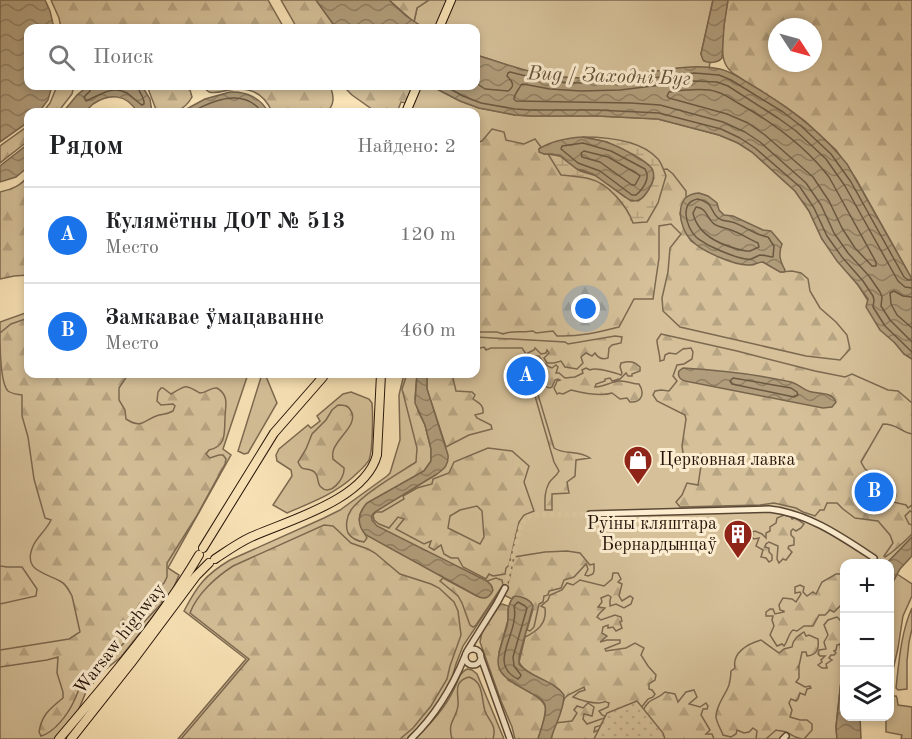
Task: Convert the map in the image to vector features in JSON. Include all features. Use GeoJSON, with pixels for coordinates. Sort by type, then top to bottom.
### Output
{"type":"FeatureCollection","features":[{"type":"Feature","properties":{"kind":"highway"},"geometry":{"type":"LineString","coordinates":[[441,24],[451,0]]}},
{"type":"Feature","properties":{"kind":"highway"},"geometry":{"type":"LineString","coordinates":[[407,108],[415,90]]}},
{"type":"Feature","properties":{"kind":"highway","name":"Warsaw highway"},"geometry":{"type":"LineString","coordinates":[[59,739],[180,586],[274,433],[322,378]]}},
{"type":"Feature","properties":{"kind":"highway"},"geometry":{"type":"LineString","coordinates":[[71,739],[196,576],[212,561],[248,538],[328,505],[340,498],[364,477],[374,464],[377,455],[381,378]]}},
{"type":"Feature","properties":{"kind":"street"},"geometry":{"type":"LineString","coordinates":[[590,514],[782,510],[811,521],[874,558]]}},
{"type":"Feature","properties":{"kind":"street"},"geometry":{"type":"LineString","coordinates":[[411,739],[437,711],[473,639],[505,588]]}},
{"type":"Feature","properties":{"kind":"street"},"geometry":{"type":"LineString","coordinates":[[473,639],[510,739]]}},
{"type":"Feature","properties":{"kind":"street"},"geometry":{"type":"LineString","coordinates":[[466,654],[473,649],[480,654]]}},
{"type":"Feature","properties":{"kind":"street"},"geometry":{"type":"LineString","coordinates":[[466,654],[468,663],[480,667],[488,676]]}},
{"type":"Feature","properties":{"kind":"street"},"geometry":{"type":"LineString","coordinates":[[458,673],[465,666],[479,660],[480,654]]}},
{"type":"Feature","properties":{"kind":"green space"},"geometry":{"type":"Polygon","coordinates":[[[51,0],[268,0],[282,24],[60,24],[51,0]]]}},
{"type":"Feature","properties":{"kind":"green space"},"geometry":{"type":"Polygon","coordinates":[[[281,0],[316,0],[333,24],[295,24],[281,0]]]}},
{"type":"Feature","properties":{"kind":"green space"},"geometry":{"type":"Polygon","coordinates":[[[389,0],[429,0],[417,8],[414,22],[389,0]]]}},
{"type":"Feature","properties":{"kind":"green space"},"geometry":{"type":"Polygon","coordinates":[[[429,0],[447,0],[438,24],[414,22],[417,8],[429,0]]]}},
{"type":"Feature","properties":{"kind":"green space"},"geometry":{"type":"Polygon","coordinates":[[[454,0],[713,0],[701,54],[704,61],[710,62],[709,68],[674,69],[617,77],[568,78],[523,70],[480,56],[480,24],[445,24],[454,0]]]}},
{"type":"Feature","properties":{"kind":"green space"},"geometry":{"type":"Polygon","coordinates":[[[728,0],[912,0],[912,279],[856,179],[836,150],[805,121],[728,68],[723,57],[723,32],[728,0]]]}},
{"type":"Feature","properties":{"kind":"green space"},"geometry":{"type":"Polygon","coordinates":[[[55,90],[73,90],[61,108],[46,108],[55,90]]]}},
{"type":"Feature","properties":{"kind":"green space"},"geometry":{"type":"Polygon","coordinates":[[[149,90],[190,90],[192,97],[182,108],[155,108],[149,90]]]}},
{"type":"Feature","properties":{"kind":"green space"},"geometry":{"type":"Polygon","coordinates":[[[207,90],[232,90],[217,93],[207,90]]]}},
{"type":"Feature","properties":{"kind":"green space"},"geometry":{"type":"Polygon","coordinates":[[[250,90],[331,90],[333,100],[330,108],[270,108],[255,92],[250,90]]]}},
{"type":"Feature","properties":{"kind":"green space"},"geometry":{"type":"Polygon","coordinates":[[[347,90],[411,90],[406,103],[401,102],[399,108],[370,108],[347,90]]]}},
{"type":"Feature","properties":{"kind":"green space"},"geometry":{"type":"Polygon","coordinates":[[[419,90],[439,90],[479,108],[412,108],[419,90]]]}},
{"type":"Feature","properties":{"kind":"green space"},"geometry":{"type":"Polygon","coordinates":[[[480,108],[531,116],[658,119],[719,135],[752,152],[795,191],[809,211],[822,239],[858,285],[895,343],[904,354],[912,359],[912,537],[891,559],[840,559],[840,690],[837,739],[551,739],[564,699],[519,657],[533,606],[499,592],[463,646],[451,681],[433,712],[408,739],[178,739],[246,659],[184,611],[202,582],[230,560],[340,510],[390,473],[400,440],[399,395],[403,378],[480,378],[480,108]]]}},
{"type":"Feature","properties":{"kind":"green space"},"geometry":{"type":"Polygon","coordinates":[[[24,129],[24,144],[0,163],[0,146],[24,129]]]}},
{"type":"Feature","properties":{"kind":"green space"},"geometry":{"type":"Polygon","coordinates":[[[492,129],[504,132],[506,140],[524,144],[535,139],[544,154],[660,170],[667,169],[686,191],[680,214],[691,241],[709,252],[737,263],[763,262],[781,272],[801,273],[808,279],[810,291],[820,308],[847,335],[850,349],[840,360],[806,356],[680,327],[663,311],[662,298],[668,272],[670,248],[681,234],[671,224],[659,226],[659,258],[653,299],[634,299],[619,327],[589,334],[565,336],[557,336],[553,331],[503,334],[480,332],[480,142],[492,129]]]}},
{"type":"Feature","properties":{"kind":"green space"},"geometry":{"type":"Polygon","coordinates":[[[583,137],[623,141],[642,148],[658,159],[666,176],[658,203],[647,222],[633,223],[616,196],[597,181],[561,175],[548,154],[560,156],[580,171],[597,176],[625,197],[638,201],[649,188],[654,178],[643,161],[607,142],[583,137]]]}},
{"type":"Feature","properties":{"kind":"green space"},"geometry":{"type":"Polygon","coordinates":[[[24,180],[24,275],[0,279],[0,192],[16,187],[24,180]]]}},
{"type":"Feature","properties":{"kind":"green space"},"geometry":{"type":"Polygon","coordinates":[[[24,313],[24,378],[247,378],[223,449],[231,455],[168,568],[179,575],[173,589],[121,657],[101,673],[86,692],[78,711],[54,739],[0,739],[0,322],[24,313]]]}},
{"type":"Feature","properties":{"kind":"green space"},"geometry":{"type":"Polygon","coordinates":[[[24,319],[24,378],[126,378],[119,388],[119,400],[125,410],[126,419],[136,424],[173,411],[175,406],[173,404],[161,405],[157,401],[161,388],[171,394],[186,387],[200,393],[217,388],[224,394],[226,402],[222,442],[206,454],[210,458],[223,455],[226,459],[225,464],[167,563],[167,577],[164,583],[146,599],[123,629],[122,634],[128,634],[160,594],[164,596],[161,604],[103,665],[87,674],[65,717],[51,731],[41,736],[39,732],[44,716],[63,698],[57,673],[58,657],[0,667],[0,650],[69,639],[80,632],[72,596],[67,587],[36,569],[30,560],[34,544],[51,520],[45,518],[34,479],[28,437],[22,416],[22,395],[8,391],[3,381],[0,333],[11,324],[24,319]]]}},
{"type":"Feature","properties":{"kind":"green space"},"geometry":{"type":"Polygon","coordinates":[[[661,334],[815,371],[845,377],[852,374],[888,390],[898,391],[912,403],[912,434],[892,425],[883,424],[861,462],[872,477],[886,482],[890,490],[896,492],[893,502],[906,505],[908,508],[912,505],[912,512],[910,511],[905,516],[912,525],[912,534],[885,557],[893,543],[890,535],[878,521],[855,518],[837,503],[827,503],[824,510],[820,510],[815,516],[796,508],[774,503],[680,507],[676,502],[687,483],[698,485],[701,466],[695,461],[684,459],[682,446],[685,415],[657,401],[653,395],[655,391],[669,391],[677,381],[673,376],[677,365],[692,359],[693,352],[691,348],[683,349],[676,354],[665,355],[664,360],[660,361],[657,340],[661,334]]]}},
{"type":"Feature","properties":{"kind":"green space"},"geometry":{"type":"Polygon","coordinates":[[[615,336],[622,337],[621,343],[609,348],[608,358],[600,358],[595,353],[592,356],[586,353],[581,357],[583,363],[577,369],[565,367],[561,361],[547,363],[544,358],[549,353],[547,350],[546,353],[541,354],[535,348],[526,354],[522,348],[486,350],[484,347],[480,348],[480,337],[565,342],[568,344],[615,336]]]}},
{"type":"Feature","properties":{"kind":"green space"},"geometry":{"type":"Polygon","coordinates":[[[539,356],[545,364],[552,368],[556,365],[558,367],[556,373],[565,378],[575,377],[583,373],[582,370],[586,368],[621,375],[621,363],[634,363],[640,367],[640,371],[632,376],[626,373],[620,379],[612,381],[610,378],[605,379],[595,387],[619,381],[639,384],[642,391],[641,397],[634,402],[630,402],[627,398],[620,399],[612,393],[597,395],[571,390],[557,394],[554,388],[560,380],[558,379],[552,387],[542,383],[536,388],[554,448],[590,458],[576,460],[575,476],[567,482],[569,493],[552,494],[552,510],[545,510],[546,493],[549,483],[559,471],[554,462],[533,389],[528,380],[529,375],[524,368],[535,363],[530,357],[539,356]]]}},
{"type":"Feature","properties":{"kind":"green space"},"geometry":{"type":"Polygon","coordinates":[[[261,378],[267,378],[277,403],[248,453],[238,451],[261,378]]]}},
{"type":"Feature","properties":{"kind":"green space"},"geometry":{"type":"Polygon","coordinates":[[[406,378],[417,378],[415,398],[425,425],[431,449],[431,461],[424,471],[367,503],[359,517],[360,525],[367,538],[364,542],[359,541],[351,537],[347,530],[348,515],[351,510],[372,491],[416,462],[417,448],[402,389],[406,378]]]}},
{"type":"Feature","properties":{"kind":"green space"},"geometry":{"type":"Polygon","coordinates":[[[427,378],[453,378],[456,391],[472,392],[475,395],[473,399],[481,404],[483,413],[475,415],[491,425],[492,429],[469,435],[446,447],[427,389],[427,378]]]}},
{"type":"Feature","properties":{"kind":"green space"},"geometry":{"type":"Polygon","coordinates":[[[351,392],[369,399],[372,403],[372,441],[367,463],[345,483],[313,502],[287,513],[273,505],[292,476],[291,470],[277,461],[276,455],[279,449],[308,425],[311,428],[320,421],[317,416],[343,394],[351,392]]]}},
{"type":"Feature","properties":{"kind":"green space"},"geometry":{"type":"Polygon","coordinates":[[[338,405],[349,408],[353,415],[351,424],[333,451],[333,459],[344,468],[344,472],[336,485],[325,490],[315,473],[302,468],[298,462],[312,434],[338,405]]]}},
{"type":"Feature","properties":{"kind":"green space"},"geometry":{"type":"Polygon","coordinates":[[[488,448],[512,451],[529,466],[524,482],[534,511],[524,515],[519,522],[505,574],[493,576],[489,574],[486,579],[463,567],[458,558],[451,558],[444,554],[441,545],[434,550],[429,547],[431,541],[424,544],[396,529],[404,519],[398,517],[389,528],[374,520],[373,515],[376,512],[382,512],[404,499],[403,496],[417,488],[432,484],[433,479],[449,473],[454,462],[488,448]],[[477,506],[460,510],[450,516],[448,528],[480,544],[484,537],[482,511],[477,506]]]}},
{"type":"Feature","properties":{"kind":"green space"},"geometry":{"type":"Polygon","coordinates":[[[784,515],[804,524],[796,531],[793,529],[791,531],[794,545],[789,546],[792,552],[786,560],[783,559],[779,563],[778,546],[769,542],[766,544],[765,547],[769,548],[772,555],[772,560],[769,562],[766,558],[761,557],[763,550],[756,546],[759,538],[754,539],[747,534],[755,531],[766,538],[766,533],[776,523],[777,518],[784,515]]]}},
{"type":"Feature","properties":{"kind":"green space"},"geometry":{"type":"Polygon","coordinates":[[[324,525],[333,526],[351,543],[375,553],[400,574],[439,588],[454,602],[458,611],[461,635],[447,679],[431,706],[413,728],[400,739],[181,739],[249,659],[190,613],[197,599],[233,566],[324,525]]]}},
{"type":"Feature","properties":{"kind":"green space"},"geometry":{"type":"Polygon","coordinates":[[[567,551],[580,553],[590,565],[594,564],[593,574],[585,575],[588,569],[586,564],[574,577],[564,580],[561,588],[549,591],[548,595],[544,596],[543,602],[539,604],[534,627],[530,631],[527,630],[533,609],[513,597],[512,599],[504,595],[514,557],[567,551]]]}},
{"type":"Feature","properties":{"kind":"green space"},"geometry":{"type":"Polygon","coordinates":[[[0,566],[22,567],[37,589],[36,596],[0,604],[0,566]]]}},
{"type":"Feature","properties":{"kind":"green space"},"geometry":{"type":"Polygon","coordinates":[[[613,573],[618,573],[621,579],[618,582],[622,584],[619,596],[622,601],[630,596],[633,598],[631,604],[624,608],[616,604],[610,606],[611,597],[608,595],[601,598],[602,602],[598,607],[605,608],[597,617],[601,620],[615,615],[621,617],[622,628],[616,631],[613,627],[608,628],[608,625],[603,627],[602,633],[607,636],[600,642],[620,640],[620,643],[605,649],[606,651],[626,648],[635,643],[644,648],[641,655],[656,675],[655,680],[649,684],[649,689],[655,694],[640,709],[609,718],[599,711],[608,707],[609,703],[573,697],[585,690],[584,687],[564,699],[557,688],[523,668],[519,662],[525,637],[538,629],[545,618],[545,608],[541,606],[550,595],[562,590],[567,583],[573,585],[580,580],[604,586],[612,579],[613,573]]]}},
{"type":"Feature","properties":{"kind":"green space"},"geometry":{"type":"Polygon","coordinates":[[[840,574],[840,606],[834,612],[830,610],[825,615],[819,615],[813,626],[793,630],[784,646],[782,644],[777,646],[770,635],[774,626],[773,616],[766,616],[766,612],[773,609],[775,614],[784,612],[780,610],[779,605],[783,598],[796,602],[801,594],[800,592],[795,593],[795,587],[800,585],[804,587],[803,592],[807,596],[813,592],[816,594],[822,582],[840,574]]]}},
{"type":"Feature","properties":{"kind":"green space"},"geometry":{"type":"Polygon","coordinates":[[[897,574],[912,584],[912,596],[903,616],[894,666],[894,613],[894,580],[897,574]]]}},
{"type":"Feature","properties":{"kind":"green space"},"geometry":{"type":"Polygon","coordinates":[[[443,578],[477,596],[492,587],[487,581],[496,578],[502,580],[503,585],[473,627],[470,625],[458,596],[440,581],[443,578]]]}},
{"type":"Feature","properties":{"kind":"green space"},"geometry":{"type":"Polygon","coordinates":[[[502,604],[508,606],[508,620],[499,652],[508,680],[537,696],[545,705],[546,710],[538,739],[515,739],[480,642],[482,632],[502,604]]]}},
{"type":"Feature","properties":{"kind":"green space"},"geometry":{"type":"Polygon","coordinates":[[[912,608],[907,689],[898,690],[896,688],[901,647],[912,608]]]}},
{"type":"Feature","properties":{"kind":"green space"},"geometry":{"type":"Polygon","coordinates":[[[837,617],[840,621],[840,644],[834,651],[836,653],[829,658],[832,660],[826,664],[827,668],[822,668],[818,665],[825,656],[818,654],[819,650],[826,649],[824,642],[828,635],[824,625],[828,620],[837,617]]]}},
{"type":"Feature","properties":{"kind":"green space"},"geometry":{"type":"Polygon","coordinates":[[[804,632],[806,636],[818,639],[818,648],[816,653],[807,656],[806,652],[802,652],[798,667],[799,678],[796,682],[811,688],[807,689],[805,695],[800,693],[796,701],[791,699],[790,717],[807,720],[812,724],[812,730],[804,739],[776,730],[768,739],[756,739],[757,731],[753,728],[744,733],[737,730],[736,734],[731,737],[723,735],[716,713],[729,685],[731,671],[735,668],[738,654],[746,647],[761,640],[779,653],[792,647],[798,636],[804,632]]]}},
{"type":"Feature","properties":{"kind":"green space"},"geometry":{"type":"Polygon","coordinates":[[[467,669],[477,674],[504,739],[415,739],[442,710],[460,675],[467,669]]]}},
{"type":"Feature","properties":{"kind":"green space"},"geometry":{"type":"Polygon","coordinates":[[[469,677],[474,679],[480,687],[485,711],[493,726],[493,739],[452,739],[451,724],[458,706],[458,685],[469,677]]]}},
{"type":"Feature","properties":{"kind":"green space"},"geometry":{"type":"Polygon","coordinates":[[[694,690],[697,697],[689,704],[700,707],[706,703],[707,709],[703,709],[701,715],[710,730],[706,734],[712,734],[714,739],[637,739],[641,715],[649,702],[665,692],[675,694],[678,702],[686,692],[694,690]]]}},
{"type":"Feature","properties":{"kind":"green space"},"geometry":{"type":"Polygon","coordinates":[[[894,696],[896,696],[898,705],[912,707],[912,739],[901,739],[902,735],[886,732],[886,721],[894,721],[894,696]]]}},
{"type":"Feature","properties":{"kind":"green space"},"geometry":{"type":"Polygon","coordinates":[[[637,701],[663,733],[665,739],[594,739],[607,713],[637,701]]]}},
{"type":"Feature","properties":{"kind":"green space"},"geometry":{"type":"Polygon","coordinates":[[[588,703],[594,707],[592,716],[584,714],[583,719],[587,724],[604,718],[603,725],[595,727],[594,732],[603,728],[595,739],[551,739],[555,723],[572,721],[577,713],[574,710],[577,706],[583,708],[588,703]]]}},
{"type":"Feature","properties":{"kind":"water"},"geometry":{"type":"Polygon","coordinates":[[[0,0],[45,0],[53,24],[24,24],[24,90],[51,90],[48,100],[42,108],[24,108],[24,125],[0,142],[0,0]]]}},
{"type":"Feature","properties":{"kind":"water"},"geometry":{"type":"Polygon","coordinates":[[[316,0],[389,0],[418,24],[333,24],[316,0]]]}},
{"type":"Feature","properties":{"kind":"water"},"geometry":{"type":"Polygon","coordinates":[[[713,0],[728,0],[722,58],[710,62],[703,60],[701,54],[713,0]]]}},
{"type":"Feature","properties":{"kind":"water","name":"Bug / Заходні Буг"},"geometry":{"type":"Polygon","coordinates":[[[480,56],[532,72],[567,78],[631,75],[695,67],[720,69],[738,76],[814,129],[847,164],[912,279],[912,359],[880,330],[866,307],[868,299],[822,239],[809,211],[795,191],[752,152],[738,143],[719,135],[658,119],[515,115],[479,108],[439,90],[480,90],[480,56]]]}},
{"type":"Feature","properties":{"kind":"water"},"geometry":{"type":"Polygon","coordinates":[[[83,90],[144,90],[150,99],[151,108],[134,108],[123,99],[112,97],[99,100],[89,108],[66,108],[83,90]]]}},
{"type":"Feature","properties":{"kind":"water"},"geometry":{"type":"Polygon","coordinates":[[[230,92],[242,93],[252,96],[266,108],[188,108],[205,99],[230,92]]]}},
{"type":"Feature","properties":{"kind":"water"},"geometry":{"type":"Polygon","coordinates":[[[583,137],[606,142],[651,167],[654,173],[653,180],[643,197],[637,201],[631,201],[593,174],[577,169],[560,156],[539,152],[539,149],[555,142],[583,137]]]}},
{"type":"Feature","properties":{"kind":"water"},"geometry":{"type":"Polygon","coordinates":[[[24,147],[24,170],[16,177],[0,182],[0,166],[24,147]]]}},
{"type":"Feature","properties":{"kind":"water"},"geometry":{"type":"Polygon","coordinates":[[[699,193],[717,203],[724,215],[733,216],[763,230],[771,231],[782,244],[780,254],[784,272],[763,262],[744,265],[727,260],[702,249],[691,240],[683,227],[680,212],[685,199],[699,193]]]}},
{"type":"Feature","properties":{"kind":"water"},"geometry":{"type":"Polygon","coordinates":[[[683,368],[737,373],[791,382],[809,391],[829,395],[836,402],[832,407],[823,408],[685,381],[679,375],[679,371],[683,368]]]}},
{"type":"Feature","properties":{"kind":"water"},"geometry":{"type":"Polygon","coordinates":[[[417,378],[427,378],[427,389],[448,455],[447,464],[437,474],[375,512],[372,520],[377,526],[487,581],[493,590],[487,598],[477,596],[366,535],[361,527],[360,515],[367,503],[424,471],[431,461],[431,449],[425,425],[415,403],[417,378]]]}},
{"type":"Feature","properties":{"kind":"water"},"geometry":{"type":"Polygon","coordinates":[[[912,537],[912,556],[894,580],[894,559],[891,559],[912,537]]]}},
{"type":"Feature","properties":{"kind":"water"},"geometry":{"type":"Polygon","coordinates":[[[515,596],[526,599],[533,606],[519,664],[529,673],[560,690],[564,695],[561,712],[551,739],[538,739],[545,715],[544,703],[507,678],[499,666],[498,659],[508,622],[509,606],[515,596]]]}},
{"type":"Feature","properties":{"kind":"water"},"geometry":{"type":"Polygon","coordinates":[[[840,690],[840,721],[860,721],[861,739],[837,739],[840,690]]]}},
{"type":"Feature","properties":{"kind":"tunnel"},"geometry":{"type":"LineString","coordinates":[[505,588],[521,526],[526,518],[534,515],[590,514]]}},
{"type":"Feature","properties":{"kind":"place","name":"Кулямётны ДОТ № 513"},"geometry":{"type":"Point","coordinates":[526,376]}},
{"type":"Feature","properties":{"kind":"place","name":"Церковная лавка"},"geometry":{"type":"Point","coordinates":[638,486]}},
{"type":"Feature","properties":{"kind":"place","name":"Замкавае ўмацаванне"},"geometry":{"type":"Point","coordinates":[874,492]}},
{"type":"Feature","properties":{"kind":"place","name":"Руіны кляштара Бернардынцаў"},"geometry":{"type":"Point","coordinates":[738,560]}}]}
